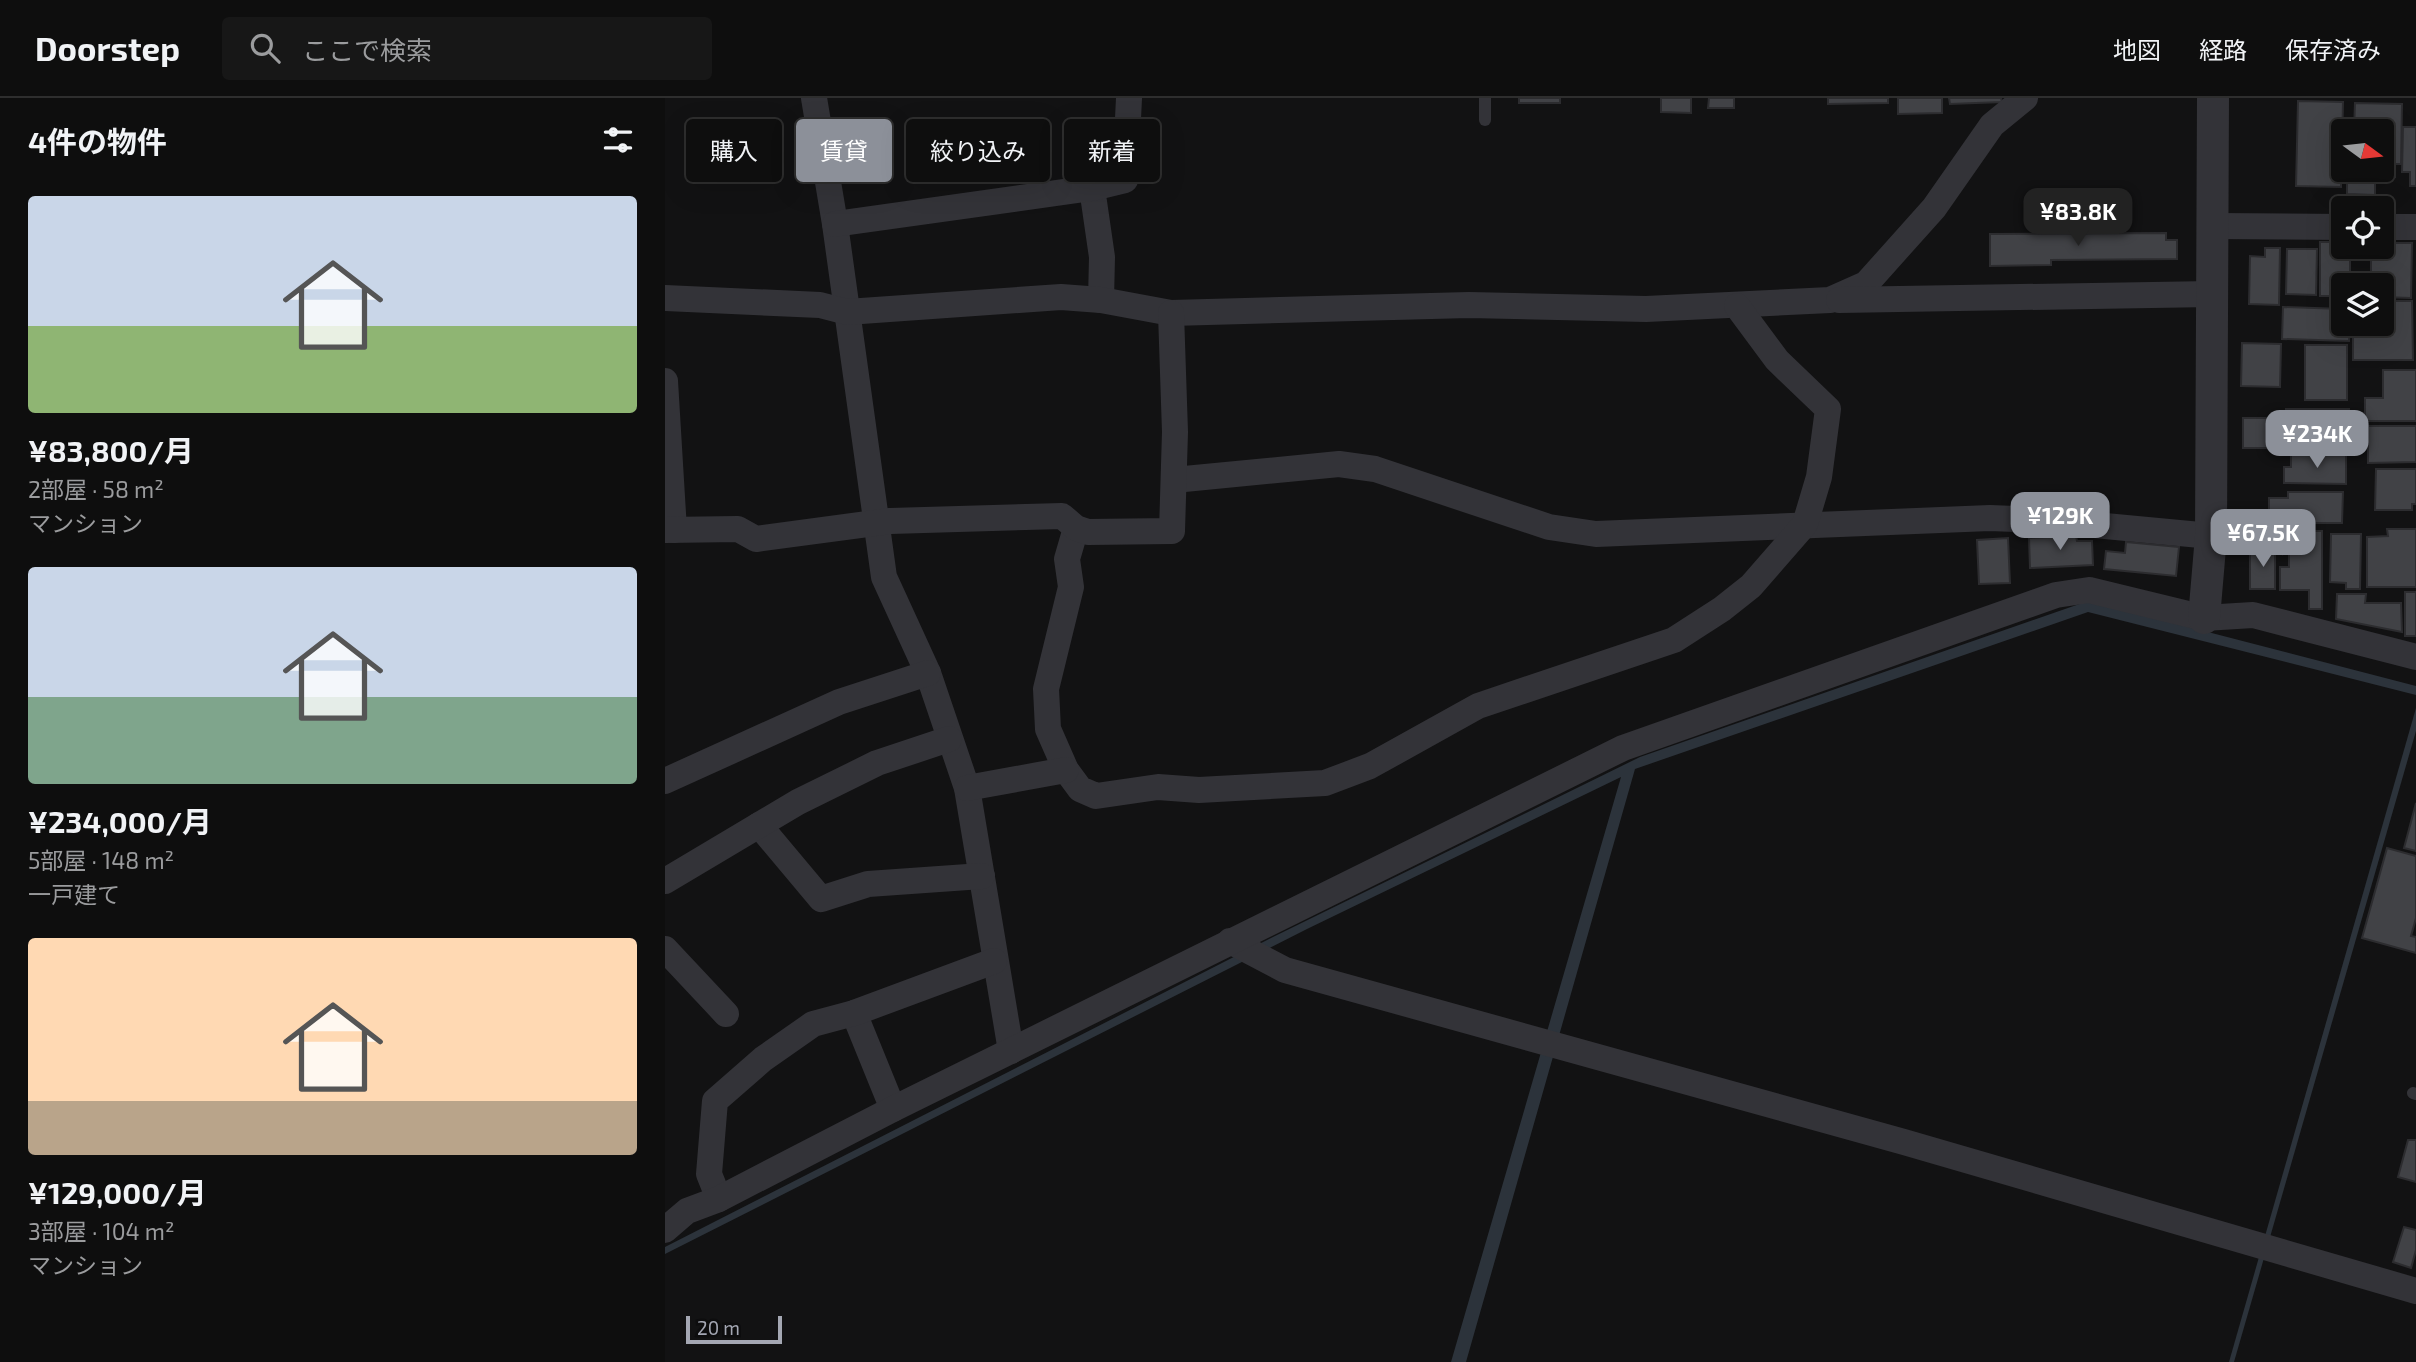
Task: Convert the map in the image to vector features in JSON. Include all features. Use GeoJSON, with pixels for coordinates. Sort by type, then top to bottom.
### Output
{"type":"FeatureCollection","features":[{"type":"Feature","properties":{"kind":"street"},"geometry":{"type":"LineString","coordinates":[[814,98],[835,224],[884,577],[928,673],[967,788],[1011,1051]]}},
{"type":"Feature","properties":{"kind":"street"},"geometry":{"type":"LineString","coordinates":[[835,224],[1092,188],[1125,180],[1129,98]]}},
{"type":"Feature","properties":{"kind":"street"},"geometry":{"type":"LineString","coordinates":[[1831,300],[1865,284],[1934,208],[1992,125],[2025,98]]}},
{"type":"Feature","properties":{"kind":"street"},"geometry":{"type":"LineString","coordinates":[[2204,618],[2211,536],[2213,98]]}},
{"type":"Feature","properties":{"kind":"street"},"geometry":{"type":"LineString","coordinates":[[1092,188],[1102,257],[1101,300]]}},
{"type":"Feature","properties":{"kind":"street"},"geometry":{"type":"LineString","coordinates":[[2213,226],[2331,227]]}},
{"type":"Feature","properties":{"kind":"street"},"geometry":{"type":"LineString","coordinates":[[2394,227],[2416,227]]}},
{"type":"Feature","properties":{"kind":"street"},"geometry":{"type":"LineString","coordinates":[[665,298],[820,305],[847,312],[1061,297],[1101,300],[1171,313],[1349,306],[1646,309],[1831,300],[2212,294]]}},
{"type":"Feature","properties":{"kind":"street"},"geometry":{"type":"LineString","coordinates":[[1076,528],[1067,559],[1071,587],[1046,689],[1048,729],[1066,771],[1080,789],[1096,796],[1158,787],[1199,790],[1325,783],[1370,765],[1478,706],[1674,640],[1751,586],[1805,524],[1819,478],[1828,410],[1777,360],[1737,306]]}},
{"type":"Feature","properties":{"kind":"street"},"geometry":{"type":"LineString","coordinates":[[665,381],[669,530],[738,529],[756,539],[890,521],[1062,516],[1076,528],[1088,533],[1172,531],[1174,480],[1171,313]]}},
{"type":"Feature","properties":{"kind":"street"},"geometry":{"type":"LineString","coordinates":[[1174,480],[1339,464],[1375,469],[1549,527],[1596,534],[1990,518],[2042,520],[2211,536]]}},
{"type":"Feature","properties":{"kind":"street"},"geometry":{"type":"LineString","coordinates":[[666,1228],[687,1212],[719,1199],[893,1109],[1623,748],[2056,595],[2089,590],[2204,618],[2253,615],[2416,657]]}},
{"type":"Feature","properties":{"kind":"street"},"geometry":{"type":"LineString","coordinates":[[665,781],[839,702],[928,673]]}},
{"type":"Feature","properties":{"kind":"street"},"geometry":{"type":"LineString","coordinates":[[665,881],[759,825],[877,763],[949,739]]}},
{"type":"Feature","properties":{"kind":"street"},"geometry":{"type":"LineString","coordinates":[[967,788],[1066,771]]}},
{"type":"Feature","properties":{"kind":"street"},"geometry":{"type":"LineString","coordinates":[[759,825],[821,899],[868,884],[982,876]]}},
{"type":"Feature","properties":{"kind":"street"},"geometry":{"type":"LineString","coordinates":[[1230,941],[1285,970],[2416,1291]]}},
{"type":"Feature","properties":{"kind":"street"},"geometry":{"type":"LineString","coordinates":[[665,949],[726,1014]]}},
{"type":"Feature","properties":{"kind":"street"},"geometry":{"type":"LineString","coordinates":[[719,1199],[709,1174],[715,1101],[763,1059],[813,1024],[854,1013],[994,961]]}},
{"type":"Feature","properties":{"kind":"street"},"geometry":{"type":"LineString","coordinates":[[854,1013],[893,1109]]}},
{"type":"Feature","properties":{"kind":"lane"},"geometry":{"type":"LineString","coordinates":[[1485,98],[1485,120]]}},
{"type":"Feature","properties":{"kind":"shaded area"},"geometry":{"type":"Polygon","coordinates":[[[2088,601],[2416,686],[2416,695],[2088,612],[1635,769],[1466,1362],[1451,1362],[1621,777],[1307,929],[665,1254],[665,1247],[1275,936],[1640,757],[2088,601]]]}},
{"type":"Feature","properties":{"kind":"shaded area"},"geometry":{"type":"Polygon","coordinates":[[[2416,708],[2416,731],[2234,1362],[2229,1362],[2416,708]]]}},
{"type":"Feature","properties":{"kind":"building"},"geometry":{"type":"Polygon","coordinates":[[[1519,98],[1560,98],[1560,103],[1519,103],[1519,98]]]}},
{"type":"Feature","properties":{"kind":"building"},"geometry":{"type":"Polygon","coordinates":[[[1661,98],[1691,98],[1691,113],[1661,112],[1661,98]]]}},
{"type":"Feature","properties":{"kind":"building"},"geometry":{"type":"Polygon","coordinates":[[[1709,98],[1734,98],[1734,108],[1708,108],[1709,98]]]}},
{"type":"Feature","properties":{"kind":"building"},"geometry":{"type":"Polygon","coordinates":[[[1828,98],[1888,98],[1888,103],[1828,104],[1828,98]]]}},
{"type":"Feature","properties":{"kind":"building"},"geometry":{"type":"Polygon","coordinates":[[[1898,98],[1942,98],[1942,113],[1898,114],[1898,98]]]}},
{"type":"Feature","properties":{"kind":"building"},"geometry":{"type":"Polygon","coordinates":[[[1949,98],[2001,98],[2002,102],[1950,104],[1949,98]]]}},
{"type":"Feature","properties":{"kind":"building"},"geometry":{"type":"Polygon","coordinates":[[[2298,101],[2343,102],[2343,119],[2331,119],[2331,182],[2341,182],[2341,187],[2296,186],[2298,101]]]}},
{"type":"Feature","properties":{"kind":"building"},"geometry":{"type":"Polygon","coordinates":[[[2355,103],[2402,104],[2401,164],[2395,164],[2395,177],[2394,119],[2354,119],[2355,103]]]}},
{"type":"Feature","properties":{"kind":"building"},"geometry":{"type":"Polygon","coordinates":[[[2403,127],[2416,127],[2416,186],[2410,186],[2410,172],[2402,172],[2403,127]]]}},
{"type":"Feature","properties":{"kind":"building"},"geometry":{"type":"Polygon","coordinates":[[[2347,182],[2375,182],[2375,195],[2347,194],[2347,182]]]}},
{"type":"Feature","properties":{"kind":"building"},"geometry":{"type":"Polygon","coordinates":[[[2166,233],[2166,240],[2177,240],[2177,259],[2051,260],[2051,265],[1990,266],[1990,234],[2166,233]]]}},
{"type":"Feature","properties":{"kind":"building"},"geometry":{"type":"Polygon","coordinates":[[[2320,242],[2331,242],[2331,259],[2350,259],[2350,273],[2331,273],[2331,296],[2320,296],[2320,242]]]}},
{"type":"Feature","properties":{"kind":"building"},"geometry":{"type":"Polygon","coordinates":[[[2394,243],[2412,243],[2411,298],[2394,297],[2394,273],[2371,273],[2371,259],[2394,259],[2394,243]]]}},
{"type":"Feature","properties":{"kind":"building"},"geometry":{"type":"Polygon","coordinates":[[[2265,248],[2280,248],[2279,305],[2249,304],[2250,256],[2265,257],[2265,248]]]}},
{"type":"Feature","properties":{"kind":"building"},"geometry":{"type":"Polygon","coordinates":[[[2287,249],[2317,249],[2316,295],[2286,294],[2287,249]]]}},
{"type":"Feature","properties":{"kind":"building"},"geometry":{"type":"Polygon","coordinates":[[[2394,301],[2412,301],[2413,360],[2353,360],[2353,336],[2394,336],[2394,301]]]}},
{"type":"Feature","properties":{"kind":"building"},"geometry":{"type":"Polygon","coordinates":[[[2283,307],[2331,309],[2331,336],[2349,336],[2349,341],[2282,339],[2283,307]]]}},
{"type":"Feature","properties":{"kind":"building"},"geometry":{"type":"Polygon","coordinates":[[[2242,343],[2281,344],[2280,387],[2241,386],[2242,343]]]}},
{"type":"Feature","properties":{"kind":"building"},"geometry":{"type":"Polygon","coordinates":[[[2305,345],[2347,345],[2347,400],[2305,400],[2305,345]]]}},
{"type":"Feature","properties":{"kind":"building"},"geometry":{"type":"Polygon","coordinates":[[[2383,370],[2416,370],[2416,421],[2365,421],[2365,398],[2383,398],[2383,370]]]}},
{"type":"Feature","properties":{"kind":"building"},"geometry":{"type":"Polygon","coordinates":[[[2286,409],[2349,409],[2348,449],[2278,448],[2278,419],[2286,419],[2286,409]]]}},
{"type":"Feature","properties":{"kind":"building"},"geometry":{"type":"Polygon","coordinates":[[[2243,418],[2269,418],[2269,448],[2243,448],[2243,418]]]}},
{"type":"Feature","properties":{"kind":"building"},"geometry":{"type":"Polygon","coordinates":[[[2368,426],[2416,426],[2416,462],[2368,463],[2368,426]]]}},
{"type":"Feature","properties":{"kind":"building"},"geometry":{"type":"Polygon","coordinates":[[[2291,455],[2346,455],[2346,484],[2284,483],[2284,467],[2291,467],[2291,455]]]}},
{"type":"Feature","properties":{"kind":"building"},"geometry":{"type":"Polygon","coordinates":[[[2376,469],[2416,469],[2416,504],[2412,504],[2412,510],[2375,510],[2376,469]]]}},
{"type":"Feature","properties":{"kind":"building"},"geometry":{"type":"Polygon","coordinates":[[[2288,492],[2343,492],[2342,523],[2269,523],[2269,498],[2288,498],[2288,492]]]}},
{"type":"Feature","properties":{"kind":"building"},"geometry":{"type":"Polygon","coordinates":[[[2387,529],[2416,529],[2416,587],[2367,587],[2367,537],[2388,536],[2387,529]]]}},
{"type":"Feature","properties":{"kind":"building"},"geometry":{"type":"Polygon","coordinates":[[[2283,531],[2322,531],[2322,609],[2309,609],[2309,590],[2280,590],[2280,567],[2289,567],[2289,552],[2283,554],[2283,531]]]}},
{"type":"Feature","properties":{"kind":"building"},"geometry":{"type":"Polygon","coordinates":[[[2331,534],[2361,534],[2360,589],[2346,589],[2346,583],[2330,582],[2331,534]]]}},
{"type":"Feature","properties":{"kind":"building"},"geometry":{"type":"Polygon","coordinates":[[[2076,536],[2077,541],[2092,541],[2093,565],[2030,568],[2029,538],[2076,536]]]}},
{"type":"Feature","properties":{"kind":"building"},"geometry":{"type":"Polygon","coordinates":[[[2008,538],[2010,583],[1979,584],[1977,540],[2008,538]]]}},
{"type":"Feature","properties":{"kind":"building"},"geometry":{"type":"Polygon","coordinates":[[[2126,542],[2179,547],[2176,576],[2104,569],[2106,551],[2125,553],[2126,542]]]}},
{"type":"Feature","properties":{"kind":"building"},"geometry":{"type":"Polygon","coordinates":[[[2275,548],[2275,589],[2250,589],[2250,549],[2275,548]]]}},
{"type":"Feature","properties":{"kind":"building"},"geometry":{"type":"Polygon","coordinates":[[[2405,592],[2416,592],[2416,636],[2405,636],[2405,592]]]}},
{"type":"Feature","properties":{"kind":"building"},"geometry":{"type":"Polygon","coordinates":[[[2337,594],[2366,594],[2365,603],[2401,603],[2402,632],[2336,619],[2337,594]]]}},
{"type":"Feature","properties":{"kind":"building"},"geometry":{"type":"Polygon","coordinates":[[[2416,803],[2416,851],[2404,848],[2416,803]]]}},
{"type":"Feature","properties":{"kind":"building"},"geometry":{"type":"Polygon","coordinates":[[[2387,848],[2416,856],[2416,918],[2411,936],[2416,937],[2416,953],[2362,938],[2387,848]]]}},
{"type":"Feature","properties":{"kind":"building"},"geometry":{"type":"Polygon","coordinates":[[[2408,1140],[2416,1140],[2416,1182],[2398,1177],[2408,1140]]]}},
{"type":"Feature","properties":{"kind":"building"},"geometry":{"type":"Polygon","coordinates":[[[2404,1227],[2416,1230],[2416,1250],[2411,1268],[2393,1262],[2404,1227]]]}}]}
